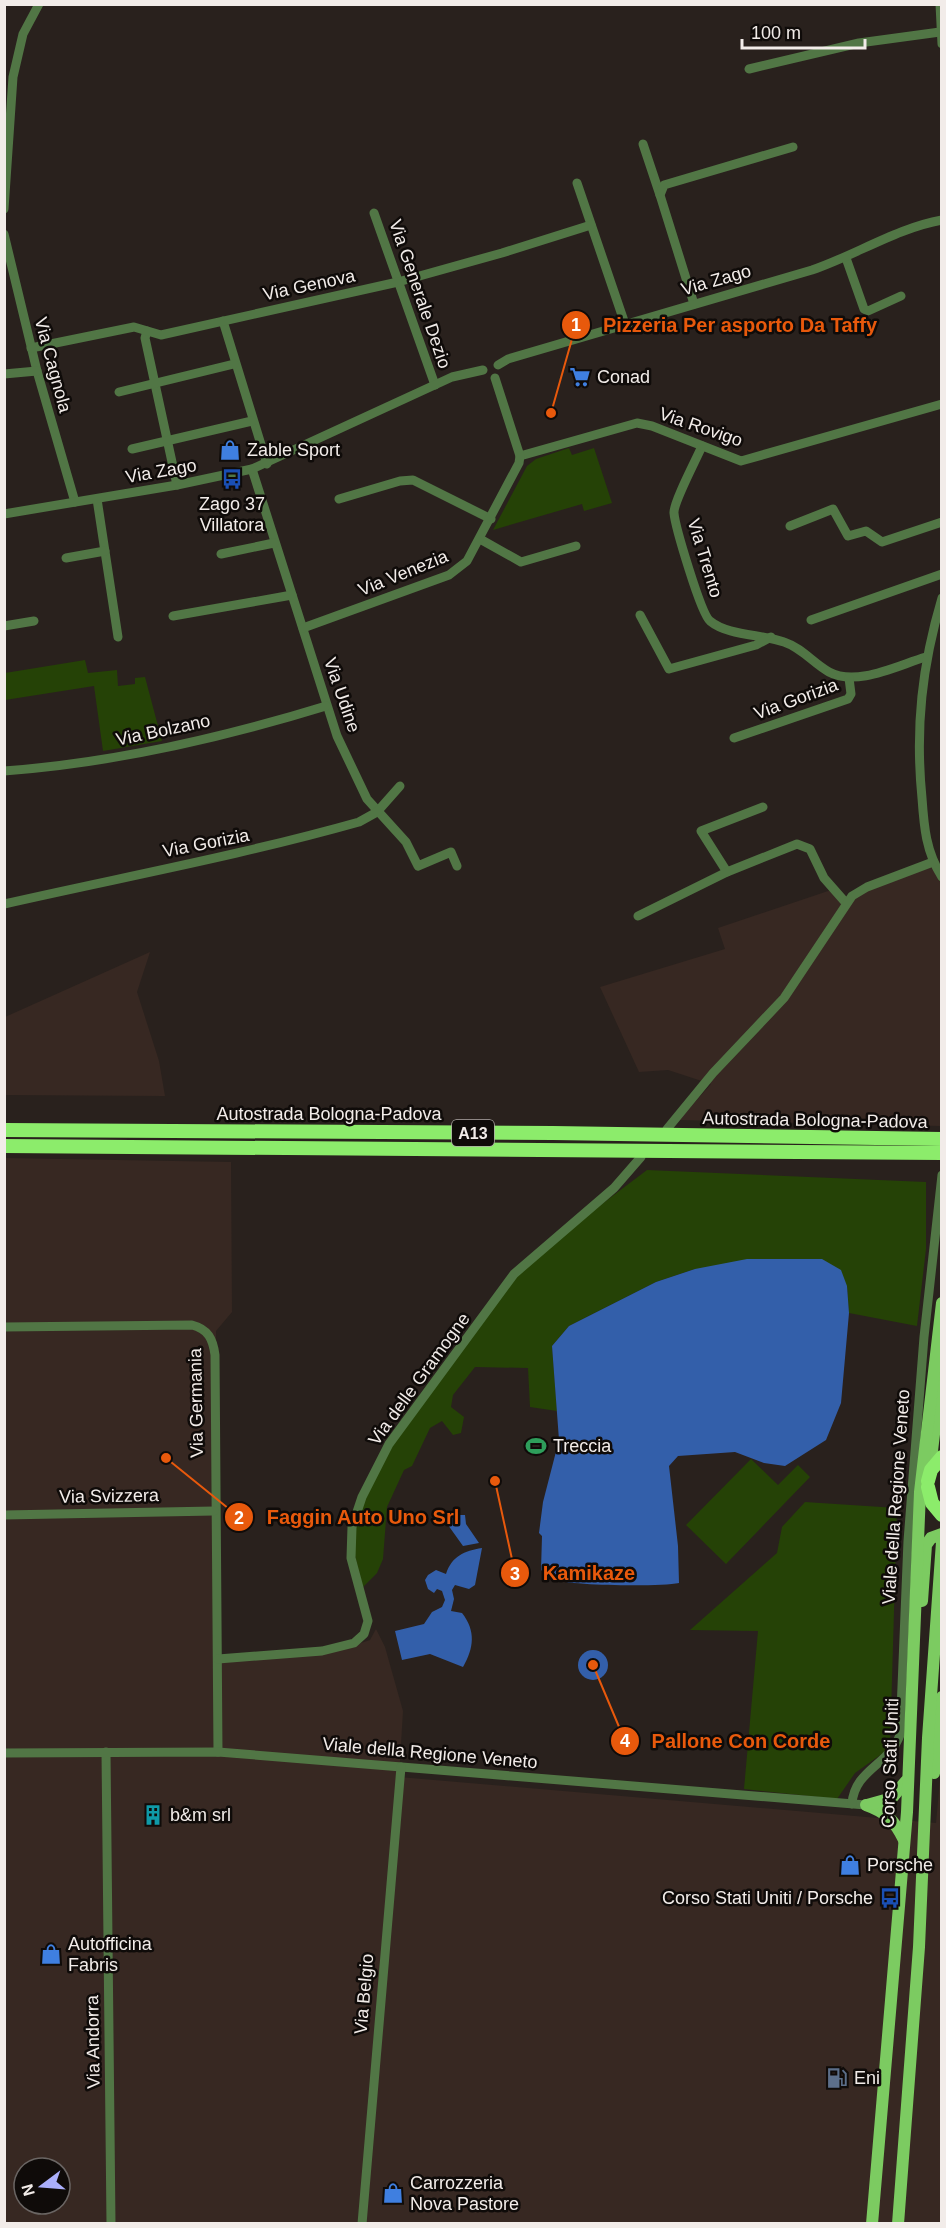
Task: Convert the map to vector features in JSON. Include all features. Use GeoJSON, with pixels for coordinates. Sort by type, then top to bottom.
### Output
{"type":"FeatureCollection","features":[{"type":"Feature","properties":{"kind":"highway","name":"Autostrada Bologna-Padova"},"geometry":{"type":"LineString","coordinates":[[4,1130],[542,1133],[942,1139]]}},
{"type":"Feature","properties":{"kind":"highway","name":"Autostrada Bologna-Padova"},"geometry":{"type":"LineString","coordinates":[[4,1146],[877,1153],[942,1156]]}},
{"type":"Feature","properties":{"kind":"highway"},"geometry":{"type":"LineString","coordinates":[[942,1457],[931,1470],[928,1484],[932,1503],[942,1515]]}},
{"type":"Feature","properties":{"kind":"main road","name":"Corso Stati Uniti"},"geometry":{"type":"LineString","coordinates":[[873,2223],[907,1812],[916,1556],[923,1447],[942,1303]]}},
{"type":"Feature","properties":{"kind":"main road"},"geometry":{"type":"LineString","coordinates":[[921,1610],[922,1555],[928,1484],[942,1367]]}},
{"type":"Feature","properties":{"kind":"main road"},"geometry":{"type":"LineString","coordinates":[[907,1812],[926,1545],[931,1538],[942,1534]]}},
{"type":"Feature","properties":{"kind":"main road","name":"Corso Stati Uniti"},"geometry":{"type":"LineString","coordinates":[[898,2223],[942,1542]]}},
{"type":"Feature","properties":{"kind":"main road"},"geometry":{"type":"LineString","coordinates":[[923,1863],[942,1697]]}},
{"type":"Feature","properties":{"kind":"main road"},"geometry":{"type":"LineString","coordinates":[[866,1805],[892,1798],[907,1779]]}},
{"type":"Feature","properties":{"kind":"main road"},"geometry":{"type":"LineString","coordinates":[[866,1805],[884,1811],[891,1818],[905,1842]]}},
{"type":"Feature","properties":{"kind":"street"},"geometry":{"type":"LineString","coordinates":[[4,209],[13,77],[23,34],[39,4]]}},
{"type":"Feature","properties":{"kind":"street"},"geometry":{"type":"LineString","coordinates":[[940,4],[942,44]]}},
{"type":"Feature","properties":{"kind":"street"},"geometry":{"type":"LineString","coordinates":[[749,69],[859,43],[940,32]]}},
{"type":"Feature","properties":{"kind":"street"},"geometry":{"type":"LineString","coordinates":[[643,144],[693,304]]}},
{"type":"Feature","properties":{"kind":"street"},"geometry":{"type":"LineString","coordinates":[[660,195],[664,185],[793,147]]}},
{"type":"Feature","properties":{"kind":"street"},"geometry":{"type":"LineString","coordinates":[[577,183],[625,324]]}},
{"type":"Feature","properties":{"kind":"street","name":"Via Generale Dezio"},"geometry":{"type":"LineString","coordinates":[[374,213],[435,386]]}},
{"type":"Feature","properties":{"kind":"street","name":"Via Zago"},"geometry":{"type":"LineString","coordinates":[[4,514],[177,485],[252,469],[461,374],[483,370],[489,363],[498,365],[508,358],[846,258],[910,229],[942,219]]}},
{"type":"Feature","properties":{"kind":"street","name":"Via Genova"},"geometry":{"type":"LineString","coordinates":[[31,348],[134,327],[161,334],[223,321],[398,282],[502,254],[591,225]]}},
{"type":"Feature","properties":{"kind":"street","name":"Via Cagnola"},"geometry":{"type":"LineString","coordinates":[[4,234],[31,348],[75,502]]}},
{"type":"Feature","properties":{"kind":"street"},"geometry":{"type":"LineString","coordinates":[[846,258],[864,309],[868,311],[901,296]]}},
{"type":"Feature","properties":{"kind":"street"},"geometry":{"type":"LineString","coordinates":[[223,321],[234,364],[267,464]]}},
{"type":"Feature","properties":{"kind":"street"},"geometry":{"type":"LineString","coordinates":[[147,331],[145,338],[177,485]]}},
{"type":"Feature","properties":{"kind":"street"},"geometry":{"type":"LineString","coordinates":[[119,392],[234,364]]}},
{"type":"Feature","properties":{"kind":"street"},"geometry":{"type":"LineString","coordinates":[[495,378],[499,373],[498,365]]}},
{"type":"Feature","properties":{"kind":"street"},"geometry":{"type":"LineString","coordinates":[[4,374],[37,370]]}},
{"type":"Feature","properties":{"kind":"street"},"geometry":{"type":"LineString","coordinates":[[483,370],[488,378],[495,378]]}},
{"type":"Feature","properties":{"kind":"street"},"geometry":{"type":"LineString","coordinates":[[495,378],[520,456]]}},
{"type":"Feature","properties":{"kind":"street","name":"Via Rovigo"},"geometry":{"type":"LineString","coordinates":[[520,456],[637,423],[741,460],[942,404]]}},
{"type":"Feature","properties":{"kind":"street"},"geometry":{"type":"LineString","coordinates":[[132,449],[252,421]]}},
{"type":"Feature","properties":{"kind":"street","name":"Via Trento"},"geometry":{"type":"LineString","coordinates":[[702,446],[674,512],[700,605],[709,621],[731,630],[771,637]]}},
{"type":"Feature","properties":{"kind":"street","name":"Via Venezia"},"geometry":{"type":"LineString","coordinates":[[303,628],[456,572],[467,561],[480,539],[518,469],[520,456]]}},
{"type":"Feature","properties":{"kind":"street","name":"Via Udine"},"geometry":{"type":"LineString","coordinates":[[252,469],[326,706],[357,779],[377,812],[388,819],[406,842],[418,866],[451,852],[457,866]]}},
{"type":"Feature","properties":{"kind":"street"},"geometry":{"type":"LineString","coordinates":[[339,499],[400,481],[413,480],[491,519]]}},
{"type":"Feature","properties":{"kind":"street"},"geometry":{"type":"LineString","coordinates":[[97,499],[118,637]]}},
{"type":"Feature","properties":{"kind":"street"},"geometry":{"type":"LineString","coordinates":[[790,526],[833,509],[848,536],[866,531],[882,542],[942,522]]}},
{"type":"Feature","properties":{"kind":"street"},"geometry":{"type":"LineString","coordinates":[[480,539],[521,562],[576,546]]}},
{"type":"Feature","properties":{"kind":"street"},"geometry":{"type":"LineString","coordinates":[[221,554],[274,543]]}},
{"type":"Feature","properties":{"kind":"street"},"geometry":{"type":"LineString","coordinates":[[66,558],[105,551]]}},
{"type":"Feature","properties":{"kind":"street"},"geometry":{"type":"LineString","coordinates":[[812,620],[942,574]]}},
{"type":"Feature","properties":{"kind":"street"},"geometry":{"type":"LineString","coordinates":[[173,616],[292,595]]}},
{"type":"Feature","properties":{"kind":"street"},"geometry":{"type":"LineString","coordinates":[[942,598],[926,657],[918,715],[918,755],[924,819],[933,862],[942,877]]}},
{"type":"Feature","properties":{"kind":"street"},"geometry":{"type":"LineString","coordinates":[[640,615],[669,669],[756,645],[771,637]]}},
{"type":"Feature","properties":{"kind":"street"},"geometry":{"type":"LineString","coordinates":[[4,626],[34,621]]}},
{"type":"Feature","properties":{"kind":"street","name":"Via Gorizia"},"geometry":{"type":"LineString","coordinates":[[771,637],[799,649],[828,671],[849,678],[926,657]]}},
{"type":"Feature","properties":{"kind":"street","name":"Via Gorizia"},"geometry":{"type":"LineString","coordinates":[[734,738],[848,699],[851,694],[849,678]]}},
{"type":"Feature","properties":{"kind":"street","name":"Via Bolzano"},"geometry":{"type":"LineString","coordinates":[[4,771],[151,751],[276,722],[326,706]]}},
{"type":"Feature","properties":{"kind":"street","name":"Via Gorizia"},"geometry":{"type":"LineString","coordinates":[[4,904],[249,852],[359,822],[377,812],[400,786]]}},
{"type":"Feature","properties":{"kind":"street"},"geometry":{"type":"LineString","coordinates":[[727,872],[701,831],[763,807]]}},
{"type":"Feature","properties":{"kind":"street"},"geometry":{"type":"LineString","coordinates":[[638,916],[727,872],[792,844],[801,844],[810,849],[824,878],[846,903]]}},
{"type":"Feature","properties":{"kind":"street"},"geometry":{"type":"LineString","coordinates":[[667,1129],[713,1073],[784,998],[846,903],[867,886],[933,862]]}},
{"type":"Feature","properties":{"kind":"street","name":"Via delle Gramogne"},"geometry":{"type":"LineString","coordinates":[[218,1659],[322,1651],[354,1643],[364,1634],[368,1621],[351,1558],[352,1527],[362,1497],[389,1444],[514,1274],[614,1188],[641,1157]]}},
{"type":"Feature","properties":{"kind":"street","name":"Viale della Regione Veneto"},"geometry":{"type":"LineString","coordinates":[[852,1804],[855,1788],[865,1775],[895,1750],[900,1735],[908,1541],[924,1337],[942,1174]]}},
{"type":"Feature","properties":{"kind":"street","name":"Via Germania"},"geometry":{"type":"LineString","coordinates":[[4,1327],[192,1325],[202,1328],[211,1338],[215,1355],[214,1511],[218,1752]]}},
{"type":"Feature","properties":{"kind":"street","name":"Via Svizzera"},"geometry":{"type":"LineString","coordinates":[[4,1515],[214,1511]]}},
{"type":"Feature","properties":{"kind":"street","name":"Via Andorra"},"geometry":{"type":"LineString","coordinates":[[106,1752],[111,2223]]}},
{"type":"Feature","properties":{"kind":"street","name":"Viale della Regione Veneto"},"geometry":{"type":"LineString","coordinates":[[4,1753],[218,1752],[866,1805]]}},
{"type":"Feature","properties":{"kind":"street","name":"Via Belgio"},"geometry":{"type":"LineString","coordinates":[[362,2223],[401,1767]]}},
{"type":"Feature","properties":{"kind":"shaded area"},"geometry":{"type":"Polygon","coordinates":[[[933,862],[942,878],[941,1126],[679,1120],[711,1084],[668,1070],[639,1072],[600,987],[725,949],[718,928],[834,889],[846,903],[853,896],[933,862]]]}},
{"type":"Feature","properties":{"kind":"shaded area"},"geometry":{"type":"Polygon","coordinates":[[[150,952],[137,992],[159,1061],[165,1096],[5,1095],[5,1017],[150,952]]]}},
{"type":"Feature","properties":{"kind":"shaded area"},"geometry":{"type":"Polygon","coordinates":[[[5,1158],[231,1162],[232,1312],[216,1331],[221,1658],[355,1645],[370,1640],[376,1629],[385,1647],[403,1711],[399,1777],[936,1823],[941,1768],[941,2223],[5,2224],[5,1158]]]}},
{"type":"Feature","properties":{"kind":"green space"},"geometry":{"type":"Polygon","coordinates":[[[569,448],[572,455],[594,448],[612,503],[584,511],[582,504],[493,530],[527,466],[536,459],[569,448]]]}},
{"type":"Feature","properties":{"kind":"green space"},"geometry":{"type":"Polygon","coordinates":[[[85,660],[88,673],[117,670],[118,686],[135,684],[135,678],[145,677],[162,741],[103,751],[94,686],[5,700],[5,673],[85,660]]]}},
{"type":"Feature","properties":{"kind":"green space"},"geometry":{"type":"Polygon","coordinates":[[[647,1170],[926,1182],[926,1249],[917,1326],[849,1313],[847,1286],[695,1269],[656,1282],[569,1326],[552,1346],[557,1411],[530,1407],[528,1368],[475,1367],[453,1395],[451,1407],[464,1417],[461,1433],[453,1435],[442,1421],[430,1428],[412,1466],[404,1470],[387,1507],[383,1559],[377,1573],[363,1587],[355,1556],[355,1528],[360,1495],[390,1444],[515,1274],[549,1244],[647,1170]]]}},
{"type":"Feature","properties":{"kind":"green space"},"geometry":{"type":"Polygon","coordinates":[[[751,1459],[778,1485],[798,1465],[810,1477],[726,1564],[686,1525],[751,1459]]]}},
{"type":"Feature","properties":{"kind":"green space"},"geometry":{"type":"Polygon","coordinates":[[[805,1502],[897,1508],[890,1748],[855,1773],[837,1799],[744,1789],[758,1631],[690,1630],[777,1553],[782,1527],[805,1502]]]}},
{"type":"Feature","properties":{"kind":"water"},"geometry":{"type":"Polygon","coordinates":[[[747,1259],[822,1259],[841,1270],[847,1286],[849,1313],[841,1403],[826,1440],[785,1466],[764,1463],[735,1452],[678,1456],[669,1466],[678,1546],[679,1583],[615,1585],[551,1578],[541,1570],[542,1536],[539,1533],[543,1502],[559,1440],[552,1346],[569,1326],[656,1282],[695,1269],[747,1259]]]}},
{"type":"Feature","properties":{"kind":"water"},"geometry":{"type":"Polygon","coordinates":[[[452,1515],[465,1515],[466,1524],[479,1543],[463,1546],[448,1525],[452,1515]]]}},
{"type":"Feature","properties":{"kind":"water"},"geometry":{"type":"Polygon","coordinates":[[[482,1548],[475,1585],[469,1589],[455,1585],[452,1590],[454,1599],[451,1611],[462,1613],[470,1626],[472,1640],[463,1667],[430,1654],[402,1660],[395,1631],[424,1624],[432,1612],[442,1607],[445,1600],[442,1591],[437,1589],[434,1593],[428,1589],[425,1580],[428,1575],[436,1570],[446,1574],[460,1555],[482,1548]]]}},
{"type":"Feature","properties":{"kind":"water"},"geometry":{"type":"Polygon","coordinates":[[[593,1650],[604,1654],[608,1665],[604,1676],[593,1680],[582,1676],[578,1665],[582,1654],[593,1650]]]}},
{"type":"Feature","properties":{"kind":"place","name":"Conad"},"geometry":{"type":"Point","coordinates":[580,377]}},
{"type":"Feature","properties":{"kind":"place","name":"Pizzeria Per asporto Da Taffy"},"geometry":{"type":"Point","coordinates":[551,413]}},
{"type":"Feature","properties":{"kind":"place","name":"Zable Sport"},"geometry":{"type":"Point","coordinates":[230,450]}},
{"type":"Feature","properties":{"kind":"place","name":"Zago 37 Villatora"},"geometry":{"type":"Point","coordinates":[232,479]}},
{"type":"Feature","properties":{"kind":"place","name":"Treccia"},"geometry":{"type":"Point","coordinates":[536,1446]}},
{"type":"Feature","properties":{"kind":"place","name":"Faggin Auto Uno Srl"},"geometry":{"type":"Point","coordinates":[166,1458]}},
{"type":"Feature","properties":{"kind":"place","name":"Kamikaze"},"geometry":{"type":"Point","coordinates":[495,1481]}},
{"type":"Feature","properties":{"kind":"place","name":"Pallone Con Corde"},"geometry":{"type":"Point","coordinates":[593,1665]}},
{"type":"Feature","properties":{"kind":"place","name":"b&m srl"},"geometry":{"type":"Point","coordinates":[153,1815]}},
{"type":"Feature","properties":{"kind":"place","name":"Porsche"},"geometry":{"type":"Point","coordinates":[850,1865]}},
{"type":"Feature","properties":{"kind":"place","name":"Corso Stati Uniti / Porsche"},"geometry":{"type":"Point","coordinates":[890,1898]}},
{"type":"Feature","properties":{"kind":"place","name":"Autofficina Fabris"},"geometry":{"type":"Point","coordinates":[51,1954]}},
{"type":"Feature","properties":{"kind":"place","name":"Eni"},"geometry":{"type":"Point","coordinates":[837,2078]}},
{"type":"Feature","properties":{"kind":"place","name":"Carrozzeria Nova Pastore"},"geometry":{"type":"Point","coordinates":[393,2193]}}]}
